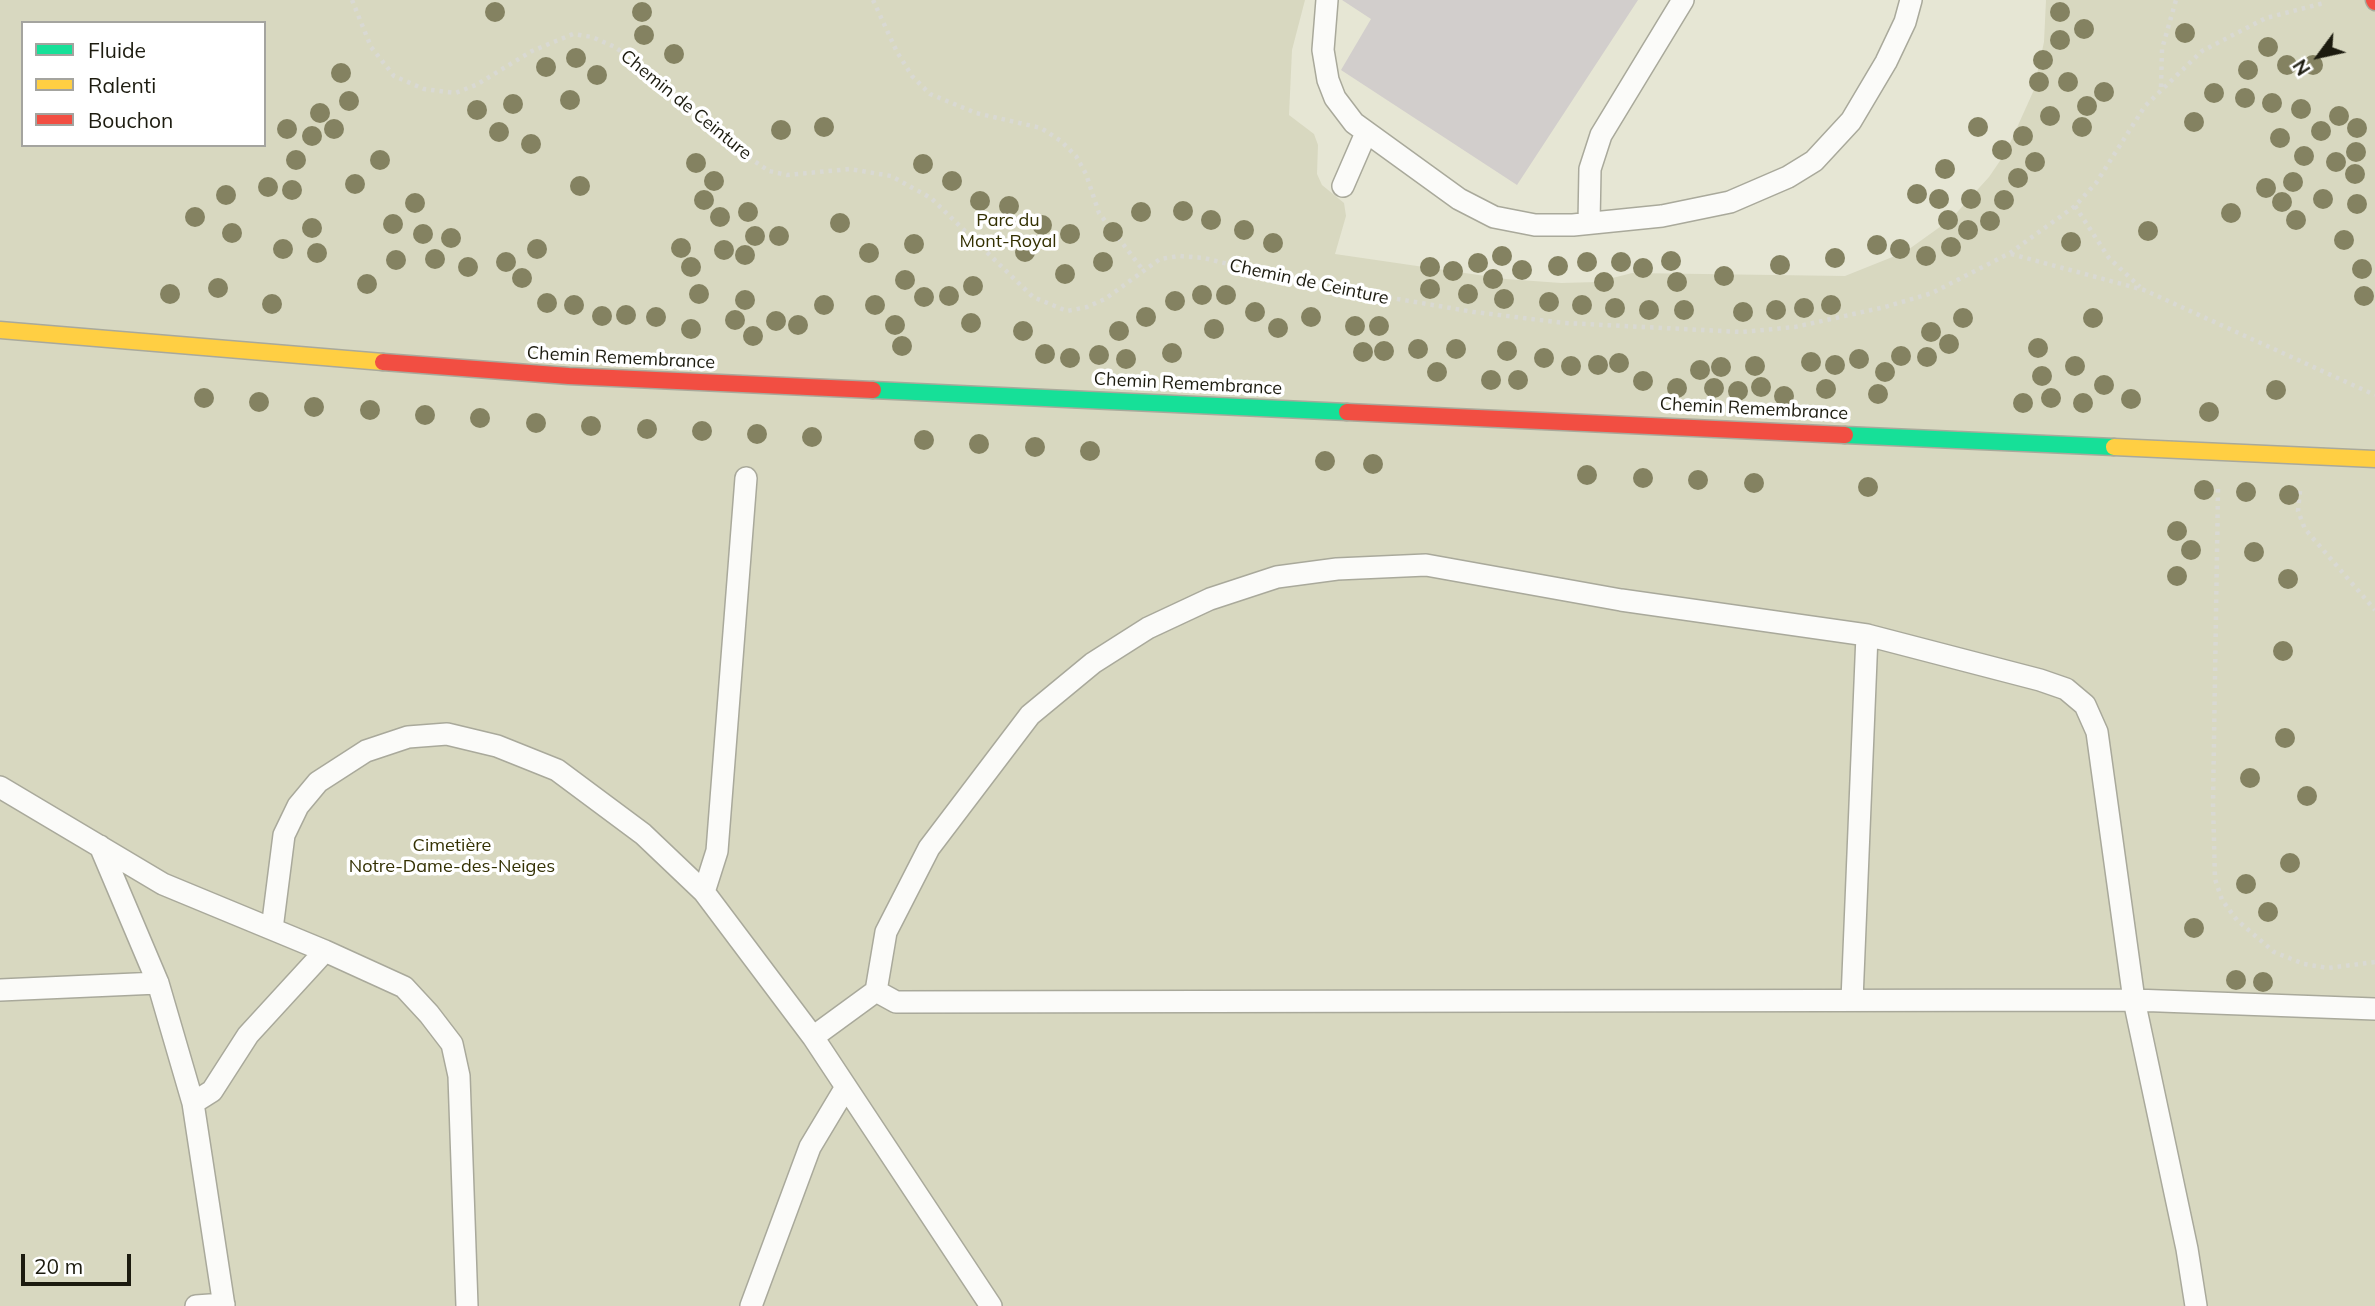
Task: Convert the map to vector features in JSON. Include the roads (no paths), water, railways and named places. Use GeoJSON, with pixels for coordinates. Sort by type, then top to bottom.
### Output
{"type":"FeatureCollection","features":[{"type":"Feature","properties":{"kind":"street","name":"Chemin Remembrance"},"geometry":{"type":"LineString","coordinates":[[0,330],[138,344],[569,376],[2375,458]]}},
{"type":"Feature","properties":{"kind":"lane"},"geometry":{"type":"LineString","coordinates":[[1327,0],[1323,50],[1328,80],[1344,111],[1366,133],[1459,199],[1494,217],[1535,225],[1662,216],[1730,202],[1763,190],[1814,161],[1851,121],[1873,87],[1905,22],[1911,0]]}},
{"type":"Feature","properties":{"kind":"lane"},"geometry":{"type":"LineString","coordinates":[[1590,223],[1590,169],[1601,135],[1683,0]]}},
{"type":"Feature","properties":{"kind":"lane"},"geometry":{"type":"LineString","coordinates":[[1343,186],[1366,133]]}},
{"type":"Feature","properties":{"kind":"lane"},"geometry":{"type":"LineString","coordinates":[[704,892],[718,851],[746,478]]}},
{"type":"Feature","properties":{"kind":"lane"},"geometry":{"type":"LineString","coordinates":[[813,1037],[876,991],[886,932],[929,848],[1030,715],[1093,663],[1148,628],[1210,599],[1277,577],[1337,569],[1426,565],[1621,600],[1867,635],[2040,680],[2066,689],[2085,705],[2097,732],[2134,1000],[2187,1249],[2196,1306]]}},
{"type":"Feature","properties":{"kind":"lane"},"geometry":{"type":"LineString","coordinates":[[1852,1000],[1867,635]]}},
{"type":"Feature","properties":{"kind":"lane"},"geometry":{"type":"LineString","coordinates":[[272,929],[284,835],[298,806],[318,782],[366,751],[408,737],[447,734],[496,746],[557,770],[643,834],[704,892],[813,1037],[991,1306]]}},
{"type":"Feature","properties":{"kind":"lane"},"geometry":{"type":"LineString","coordinates":[[0,786],[163,884],[404,987],[429,1014],[452,1044],[458,1076],[467,1306]]}},
{"type":"Feature","properties":{"kind":"lane"},"geometry":{"type":"LineString","coordinates":[[100,846],[158,983],[193,1103],[224,1305],[196,1306]]}},
{"type":"Feature","properties":{"kind":"lane"},"geometry":{"type":"LineString","coordinates":[[193,1103],[212,1091],[248,1035],[325,951]]}},
{"type":"Feature","properties":{"kind":"lane"},"geometry":{"type":"LineString","coordinates":[[0,990],[158,983]]}},
{"type":"Feature","properties":{"kind":"lane"},"geometry":{"type":"LineString","coordinates":[[876,991],[896,1002],[2134,1000],[2375,1009]]}},
{"type":"Feature","properties":{"kind":"lane"},"geometry":{"type":"LineString","coordinates":[[751,1306],[810,1147],[846,1087]]}},
{"type":"Feature","properties":{"kind":"park label","name":"Parc du Mont-Royal"},"geometry":{"type":"Point","coordinates":[1008,231]}},
{"type":"Feature","properties":{"kind":"park label","name":"Cimetière Notre-Dame-des-Neiges"},"geometry":{"type":"Point","coordinates":[452,856]}}]}
